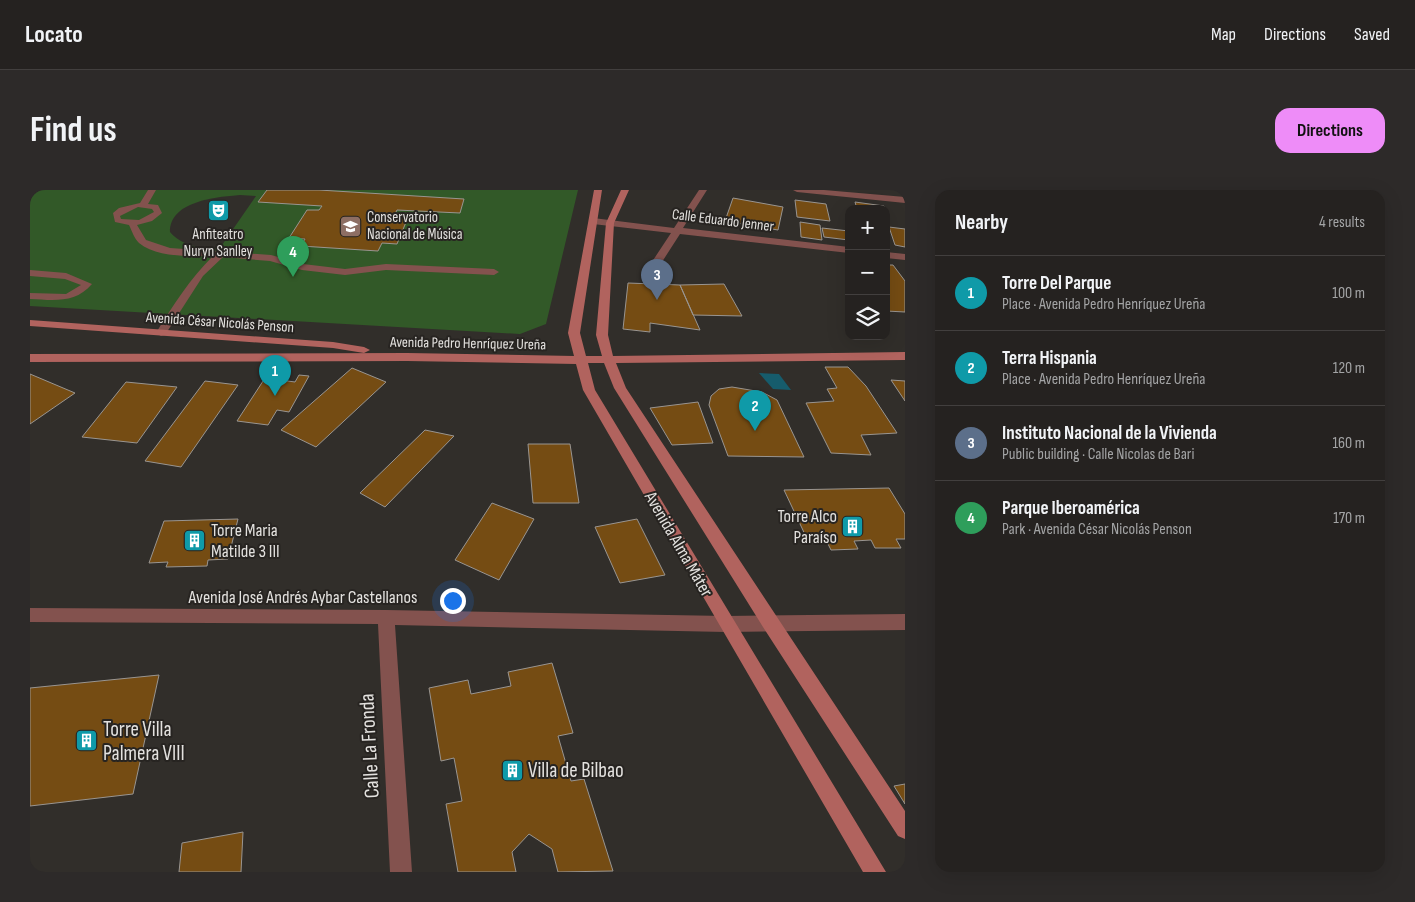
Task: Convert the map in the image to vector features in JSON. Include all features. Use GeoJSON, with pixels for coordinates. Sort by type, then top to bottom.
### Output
{"type":"FeatureCollection","features":[{"type":"Feature","properties":{"kind":"main road","name":"Avenida Alma Máter"},"geometry":{"type":"LineString","coordinates":[[598,190],[574,333],[589,390],[726,624],[875,872]]}},
{"type":"Feature","properties":{"kind":"main road","name":"Avenida Alma Máter"},"geometry":{"type":"LineString","coordinates":[[625,190],[610,223],[602,335],[608,359],[620,388],[769,622],[905,829]]}},
{"type":"Feature","properties":{"kind":"main road","name":"Avenida César Nicolás Penson"},"geometry":{"type":"LineString","coordinates":[[30,323],[333,345],[407,357]]}},
{"type":"Feature","properties":{"kind":"main road","name":"Avenida Pedro Henríquez Ureña"},"geometry":{"type":"LineString","coordinates":[[30,358],[407,357],[580,360],[905,356]]}},
{"type":"Feature","properties":{"kind":"street"},"geometry":{"type":"LineString","coordinates":[[647,277],[703,190]]}},
{"type":"Feature","properties":{"kind":"street"},"geometry":{"type":"LineString","coordinates":[[797,190],[905,200]]}},
{"type":"Feature","properties":{"kind":"street","name":"Calle Eduardo Jenner"},"geometry":{"type":"LineString","coordinates":[[593,221],[845,250]]}},
{"type":"Feature","properties":{"kind":"street"},"geometry":{"type":"LineString","coordinates":[[890,255],[905,257]]}},
{"type":"Feature","properties":{"kind":"street","name":"Avenida José Andrés Aybar Castellanos"},"geometry":{"type":"LineString","coordinates":[[30,615],[386,617],[726,624],[769,622]]}},
{"type":"Feature","properties":{"kind":"street","name":"Calle La Fronda"},"geometry":{"type":"LineString","coordinates":[[386,617],[400,872]]}},
{"type":"Feature","properties":{"kind":"street"},"geometry":{"type":"LineString","coordinates":[[769,622],[905,622]]}},
{"type":"Feature","properties":{"kind":"lane"},"geometry":{"type":"LineString","coordinates":[[143,205],[152,190]]}},
{"type":"Feature","properties":{"kind":"lane"},"geometry":{"type":"LineString","coordinates":[[143,205],[155,207],[158,213],[148,220],[131,223],[121,222],[116,215],[126,208],[143,205]]}},
{"type":"Feature","properties":{"kind":"lane"},"geometry":{"type":"LineString","coordinates":[[131,223],[138,237],[150,246],[178,251],[271,258],[302,266],[345,272],[386,268],[494,272]]}},
{"type":"Feature","properties":{"kind":"lane"},"geometry":{"type":"LineString","coordinates":[[161,332],[200,274],[221,254]]}},
{"type":"Feature","properties":{"kind":"lane"},"geometry":{"type":"LineString","coordinates":[[30,273],[66,276],[87,284],[77,294],[67,298],[30,296]]}},
{"type":"Feature","properties":{"kind":"green space"},"geometry":{"type":"Polygon","coordinates":[[[30,190],[578,190],[546,324],[520,334],[30,306],[30,190]],[[240,195],[207,199],[186,207],[178,213],[172,222],[170,232],[181,241],[193,246],[220,248],[256,196],[240,195]]]}},
{"type":"Feature","properties":{"kind":"water"},"geometry":{"type":"Polygon","coordinates":[[[759,373],[779,374],[791,390],[773,389],[759,373]]]}},
{"type":"Feature","properties":{"kind":"building","name":"Conservatorio Nacional de Música"},"geometry":{"type":"Polygon","coordinates":[[[267,190],[319,190],[464,199],[460,213],[397,210],[395,214],[409,215],[397,244],[382,243],[378,251],[301,246],[305,239],[289,238],[307,210],[319,210],[322,206],[258,202],[267,190]]]}},
{"type":"Feature","properties":{"kind":"building"},"geometry":{"type":"Polygon","coordinates":[[[733,198],[783,207],[778,230],[725,221],[733,198]]]}},
{"type":"Feature","properties":{"kind":"building"},"geometry":{"type":"Polygon","coordinates":[[[795,200],[826,204],[830,221],[797,217],[795,200]]]}},
{"type":"Feature","properties":{"kind":"building"},"geometry":{"type":"Polygon","coordinates":[[[855,202],[877,205],[856,205],[855,202]]]}},
{"type":"Feature","properties":{"kind":"building"},"geometry":{"type":"Polygon","coordinates":[[[800,222],[820,225],[822,240],[801,237],[800,222]]]}},
{"type":"Feature","properties":{"kind":"building"},"geometry":{"type":"Polygon","coordinates":[[[890,227],[905,229],[905,247],[895,245],[890,227]]]}},
{"type":"Feature","properties":{"kind":"building"},"geometry":{"type":"Polygon","coordinates":[[[822,228],[845,231],[845,240],[824,237],[822,228]]]}},
{"type":"Feature","properties":{"kind":"building"},"geometry":{"type":"Polygon","coordinates":[[[890,265],[893,265],[905,281],[905,312],[890,311],[890,265]]]}},
{"type":"Feature","properties":{"kind":"building"},"geometry":{"type":"Polygon","coordinates":[[[628,283],[680,285],[700,330],[650,323],[650,332],[623,329],[628,283]]]}},
{"type":"Feature","properties":{"kind":"building"},"geometry":{"type":"Polygon","coordinates":[[[724,284],[742,316],[693,315],[680,285],[724,284]]]}},
{"type":"Feature","properties":{"kind":"building"},"geometry":{"type":"Polygon","coordinates":[[[825,367],[848,367],[866,386],[897,433],[861,435],[871,455],[831,453],[806,403],[834,401],[827,389],[837,388],[825,367]]]}},
{"type":"Feature","properties":{"kind":"building"},"geometry":{"type":"Polygon","coordinates":[[[352,368],[386,382],[316,447],[281,430],[352,368]]]}},
{"type":"Feature","properties":{"kind":"building"},"geometry":{"type":"Polygon","coordinates":[[[30,374],[75,393],[30,424],[30,374]]]}},
{"type":"Feature","properties":{"kind":"building"},"geometry":{"type":"Polygon","coordinates":[[[299,375],[309,376],[289,412],[277,410],[268,425],[237,421],[265,378],[295,382],[299,375]]]}},
{"type":"Feature","properties":{"kind":"building"},"geometry":{"type":"Polygon","coordinates":[[[891,380],[905,381],[905,401],[891,380]]]}},
{"type":"Feature","properties":{"kind":"building"},"geometry":{"type":"Polygon","coordinates":[[[205,381],[238,385],[181,467],[145,461],[205,381]]]}},
{"type":"Feature","properties":{"kind":"building"},"geometry":{"type":"Polygon","coordinates":[[[126,382],[177,387],[137,443],[82,437],[126,382]]]}},
{"type":"Feature","properties":{"kind":"building"},"geometry":{"type":"Polygon","coordinates":[[[732,387],[762,392],[777,400],[804,457],[728,456],[709,405],[711,396],[719,389],[732,387]]]}},
{"type":"Feature","properties":{"kind":"building"},"geometry":{"type":"Polygon","coordinates":[[[698,402],[713,443],[672,445],[650,408],[698,402]]]}},
{"type":"Feature","properties":{"kind":"building"},"geometry":{"type":"Polygon","coordinates":[[[425,430],[454,436],[385,507],[360,493],[425,430]]]}},
{"type":"Feature","properties":{"kind":"building"},"geometry":{"type":"Polygon","coordinates":[[[528,444],[570,444],[579,503],[533,503],[528,444]]]}},
{"type":"Feature","properties":{"kind":"building","name":"Torre Alco Paraíso"},"geometry":{"type":"Polygon","coordinates":[[[889,488],[905,514],[905,539],[896,539],[901,548],[875,548],[871,540],[854,541],[858,549],[831,550],[827,542],[809,543],[784,490],[889,488]]]}},
{"type":"Feature","properties":{"kind":"building"},"geometry":{"type":"Polygon","coordinates":[[[492,503],[534,519],[499,580],[455,560],[492,503]]]}},
{"type":"Feature","properties":{"kind":"building","name":"Torre Maria Matilde 3 III"},"geometry":{"type":"Polygon","coordinates":[[[238,519],[228,559],[208,560],[207,566],[166,567],[168,562],[149,563],[164,521],[238,519]]]}},
{"type":"Feature","properties":{"kind":"building"},"geometry":{"type":"Polygon","coordinates":[[[637,519],[665,575],[620,583],[595,527],[637,519]]]}},
{"type":"Feature","properties":{"kind":"building","name":"Villa de Bilbao"},"geometry":{"type":"Polygon","coordinates":[[[552,663],[573,733],[558,736],[571,781],[584,779],[613,871],[558,872],[552,849],[529,834],[512,852],[516,872],[458,872],[446,804],[462,801],[454,758],[441,761],[429,688],[468,680],[471,694],[511,686],[508,672],[552,663]]]}},
{"type":"Feature","properties":{"kind":"building","name":"Torre Villa Palmera VIII"},"geometry":{"type":"Polygon","coordinates":[[[159,675],[133,794],[30,806],[30,688],[159,675]]]}},
{"type":"Feature","properties":{"kind":"building"},"geometry":{"type":"Polygon","coordinates":[[[905,784],[905,804],[894,786],[905,784]]]}},
{"type":"Feature","properties":{"kind":"building"},"geometry":{"type":"Polygon","coordinates":[[[243,832],[241,872],[179,872],[182,843],[243,832]]]}},
{"type":"Feature","properties":{"kind":"place","name":"Anfiteatro Nuryn Sanlley"},"geometry":{"type":"Point","coordinates":[218,211]}},
{"type":"Feature","properties":{"kind":"place","name":"Conservatorio Nacional de Música"},"geometry":{"type":"Point","coordinates":[351,226]}},
{"type":"Feature","properties":{"kind":"place","name":"Parque Iberoamérica"},"geometry":{"type":"Point","coordinates":[293,277]}},
{"type":"Feature","properties":{"kind":"place","name":"Instituto Nacional de la Vivienda"},"geometry":{"type":"Point","coordinates":[657,300]}},
{"type":"Feature","properties":{"kind":"place","name":"Torre Del Parque"},"geometry":{"type":"Point","coordinates":[275,396]}},
{"type":"Feature","properties":{"kind":"place","name":"Terra Hispania"},"geometry":{"type":"Point","coordinates":[755,431]}},
{"type":"Feature","properties":{"kind":"place","name":"Torre Alco Paraíso"},"geometry":{"type":"Point","coordinates":[853,526]}},
{"type":"Feature","properties":{"kind":"place","name":"Torre Maria Matilde 3 III"},"geometry":{"type":"Point","coordinates":[195,540]}},
{"type":"Feature","properties":{"kind":"place","name":"Torre Villa Palmera VIII"},"geometry":{"type":"Point","coordinates":[87,741]}},
{"type":"Feature","properties":{"kind":"place","name":"Villa de Bilbao"},"geometry":{"type":"Point","coordinates":[512,770]}}]}
